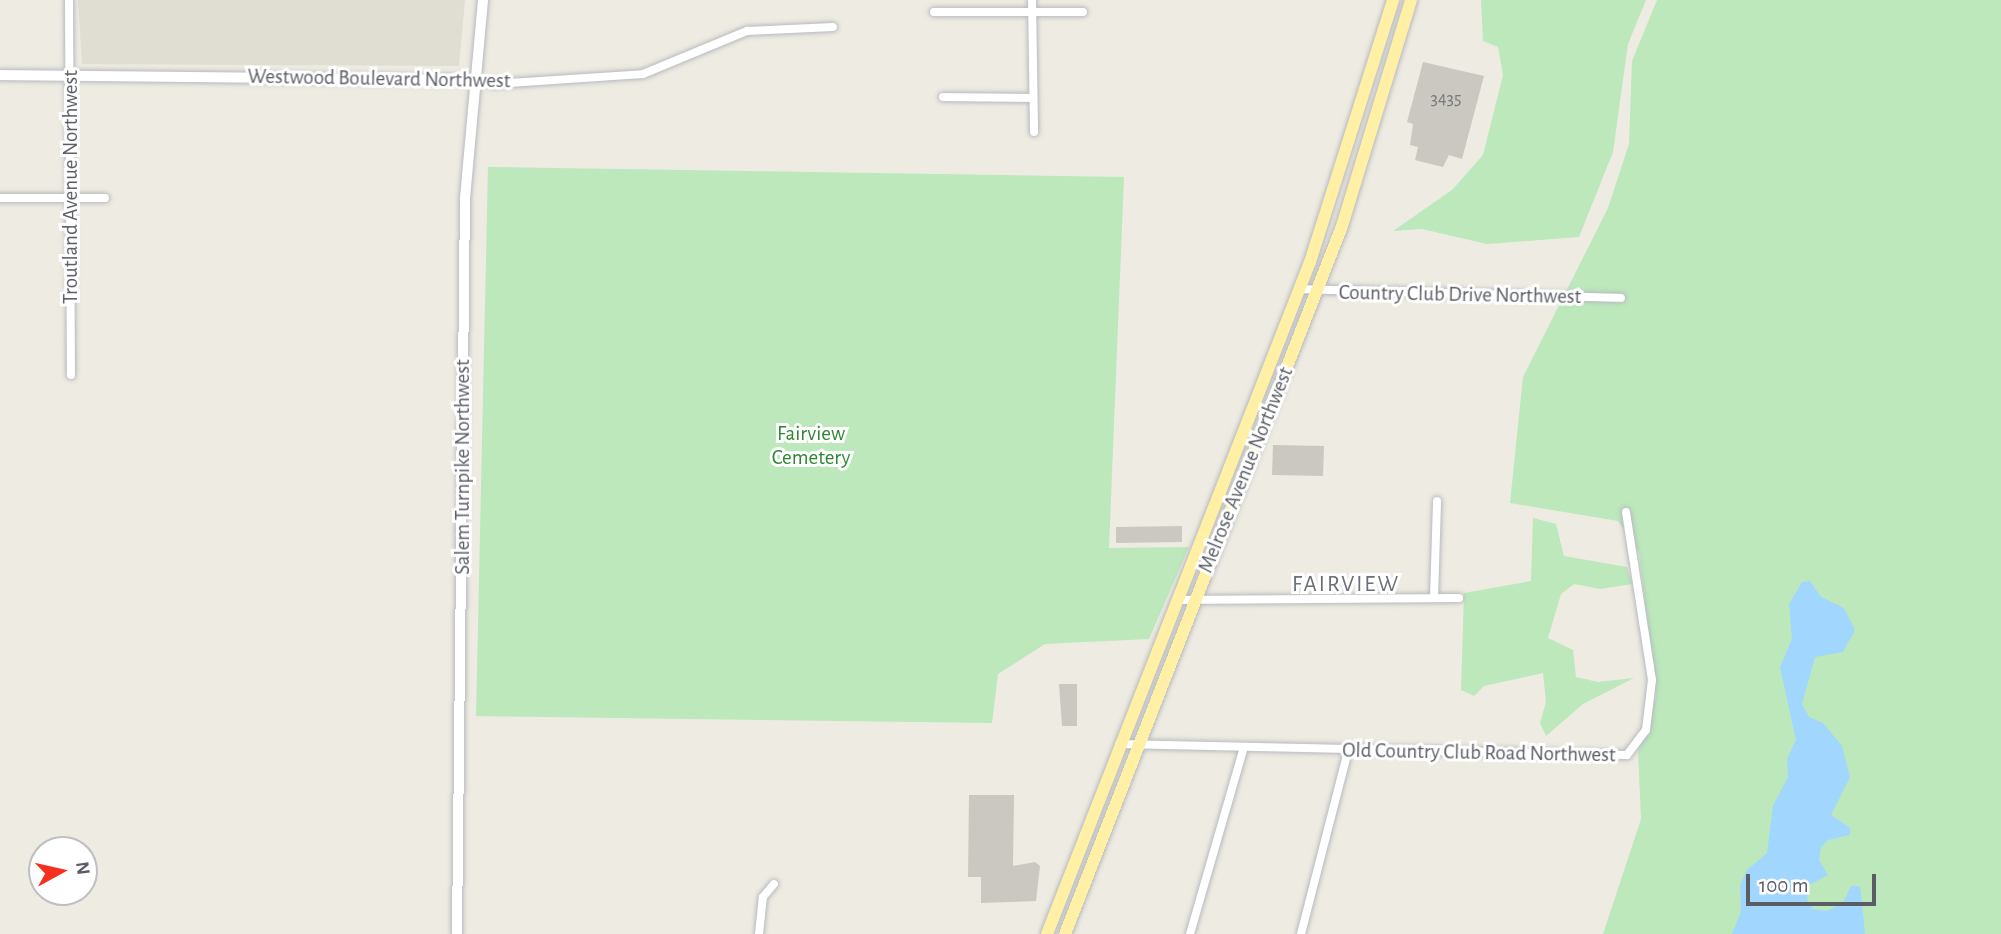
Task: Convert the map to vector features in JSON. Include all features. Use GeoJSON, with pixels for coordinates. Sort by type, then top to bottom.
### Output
{"type":"FeatureCollection","features":[{"type":"Feature","properties":{"kind":"main road","name":"Melrose Avenue Northwest"},"geometry":{"type":"LineString","coordinates":[[1048,934],[1119,744],[1299,289],[1345,163],[1392,0]]}},
{"type":"Feature","properties":{"kind":"main road","name":"Melrose Avenue Northwest"},"geometry":{"type":"LineString","coordinates":[[1065,934],[1316,293],[1363,166],[1410,2]]}},
{"type":"Feature","properties":{"kind":"street","name":"Troutland Avenue Northwest"},"geometry":{"type":"LineString","coordinates":[[69,0],[73,198],[71,375]]}},
{"type":"Feature","properties":{"kind":"street","name":"Salem Turnpike Northwest"},"geometry":{"type":"LineString","coordinates":[[457,934],[465,198],[483,0]]}},
{"type":"Feature","properties":{"kind":"street"},"geometry":{"type":"LineString","coordinates":[[1032,0],[1034,132]]}},
{"type":"Feature","properties":{"kind":"street"},"geometry":{"type":"LineString","coordinates":[[1392,0],[1410,2]]}},
{"type":"Feature","properties":{"kind":"street"},"geometry":{"type":"LineString","coordinates":[[934,12],[1083,12]]}},
{"type":"Feature","properties":{"kind":"street","name":"Westwood Boulevard Northwest"},"geometry":{"type":"LineString","coordinates":[[0,75],[475,80],[494,84],[643,74],[750,30],[833,27]]}},
{"type":"Feature","properties":{"kind":"street"},"geometry":{"type":"LineString","coordinates":[[943,97],[1033,98]]}},
{"type":"Feature","properties":{"kind":"street"},"geometry":{"type":"LineString","coordinates":[[0,198],[104,198]]}},
{"type":"Feature","properties":{"kind":"street","name":"Country Club Drive Northwest"},"geometry":{"type":"LineString","coordinates":[[1299,289],[1316,293],[1622,298]]}},
{"type":"Feature","properties":{"kind":"street"},"geometry":{"type":"LineString","coordinates":[[1434,598],[1437,500]]}},
{"type":"Feature","properties":{"kind":"street","name":"Old Country Club Road Northwest"},"geometry":{"type":"LineString","coordinates":[[1119,744],[1136,747],[1243,750],[1621,757],[1633,752],[1649,720],[1652,680],[1626,512]]}},
{"type":"Feature","properties":{"kind":"street"},"geometry":{"type":"LineString","coordinates":[[1176,600],[1459,598]]}},
{"type":"Feature","properties":{"kind":"street"},"geometry":{"type":"LineString","coordinates":[[1190,934],[1243,750]]}},
{"type":"Feature","properties":{"kind":"street"},"geometry":{"type":"LineString","coordinates":[[1301,934],[1348,751]]}},
{"type":"Feature","properties":{"kind":"street"},"geometry":{"type":"LineString","coordinates":[[760,934],[763,897],[774,884]]}},
{"type":"Feature","properties":{"kind":"shaded area"},"geometry":{"type":"Polygon","coordinates":[[[78,0],[465,0],[459,66],[82,64],[78,0]]]}},
{"type":"Feature","properties":{"kind":"green space"},"geometry":{"type":"Polygon","coordinates":[[[1481,0],[1646,0],[1628,44],[1613,152],[1579,237],[1487,244],[1422,229],[1393,231],[1452,190],[1483,155],[1503,75],[1498,47],[1483,41],[1481,0]]]}},
{"type":"Feature","properties":{"kind":"green space"},"geometry":{"type":"Polygon","coordinates":[[[1657,0],[2001,0],[2001,934],[1603,934],[1641,819],[1638,752],[1656,697],[1639,552],[1618,521],[1510,503],[1523,377],[1608,208],[1629,144],[1632,61],[1657,0]]]}},
{"type":"Feature","properties":{"kind":"green space","name":"Fairview Cemetery"},"geometry":{"type":"Polygon","coordinates":[[[488,167],[1124,177],[1109,548],[1189,547],[1149,639],[1045,644],[998,674],[992,723],[476,716],[488,167]]]}},
{"type":"Feature","properties":{"kind":"green space"},"geometry":{"type":"Polygon","coordinates":[[[1533,518],[1556,524],[1564,556],[1627,567],[1632,584],[1600,589],[1574,584],[1561,594],[1548,638],[1573,650],[1576,677],[1598,682],[1634,678],[1583,704],[1546,736],[1540,723],[1546,702],[1543,673],[1484,686],[1474,696],[1461,690],[1464,593],[1531,581],[1533,518]]]}},
{"type":"Feature","properties":{"kind":"water"},"geometry":{"type":"Polygon","coordinates":[[[1810,581],[1821,597],[1844,608],[1855,630],[1843,652],[1815,657],[1802,704],[1809,717],[1823,723],[1842,746],[1850,777],[1831,815],[1850,828],[1850,835],[1828,840],[1821,847],[1819,860],[1828,875],[1809,885],[1807,900],[1813,909],[1827,911],[1843,903],[1851,886],[1860,886],[1865,934],[1732,934],[1741,912],[1740,885],[1747,870],[1767,853],[1773,806],[1788,777],[1787,759],[1796,740],[1780,667],[1792,639],[1789,604],[1802,582],[1810,581]]]}},
{"type":"Feature","properties":{"kind":"building"},"geometry":{"type":"Polygon","coordinates":[[[1423,62],[1484,76],[1462,159],[1449,155],[1443,167],[1415,160],[1418,147],[1410,145],[1413,124],[1407,122],[1423,62]]]}},
{"type":"Feature","properties":{"kind":"building"},"geometry":{"type":"Polygon","coordinates":[[[1273,445],[1324,446],[1323,476],[1272,475],[1273,445]]]}},
{"type":"Feature","properties":{"kind":"building"},"geometry":{"type":"Polygon","coordinates":[[[1182,526],[1182,542],[1116,543],[1116,527],[1182,526]]]}},
{"type":"Feature","properties":{"kind":"building"},"geometry":{"type":"Polygon","coordinates":[[[1059,684],[1077,684],[1077,726],[1062,726],[1059,684]]]}},
{"type":"Feature","properties":{"kind":"building"},"geometry":{"type":"Polygon","coordinates":[[[969,795],[1014,795],[1013,866],[1035,862],[1040,866],[1036,901],[981,903],[981,877],[968,877],[969,795]]]}},
{"type":"Feature","properties":{"kind":"district","name":"FAIRVIEW"},"geometry":{"type":"Point","coordinates":[1346,585]}}]}
